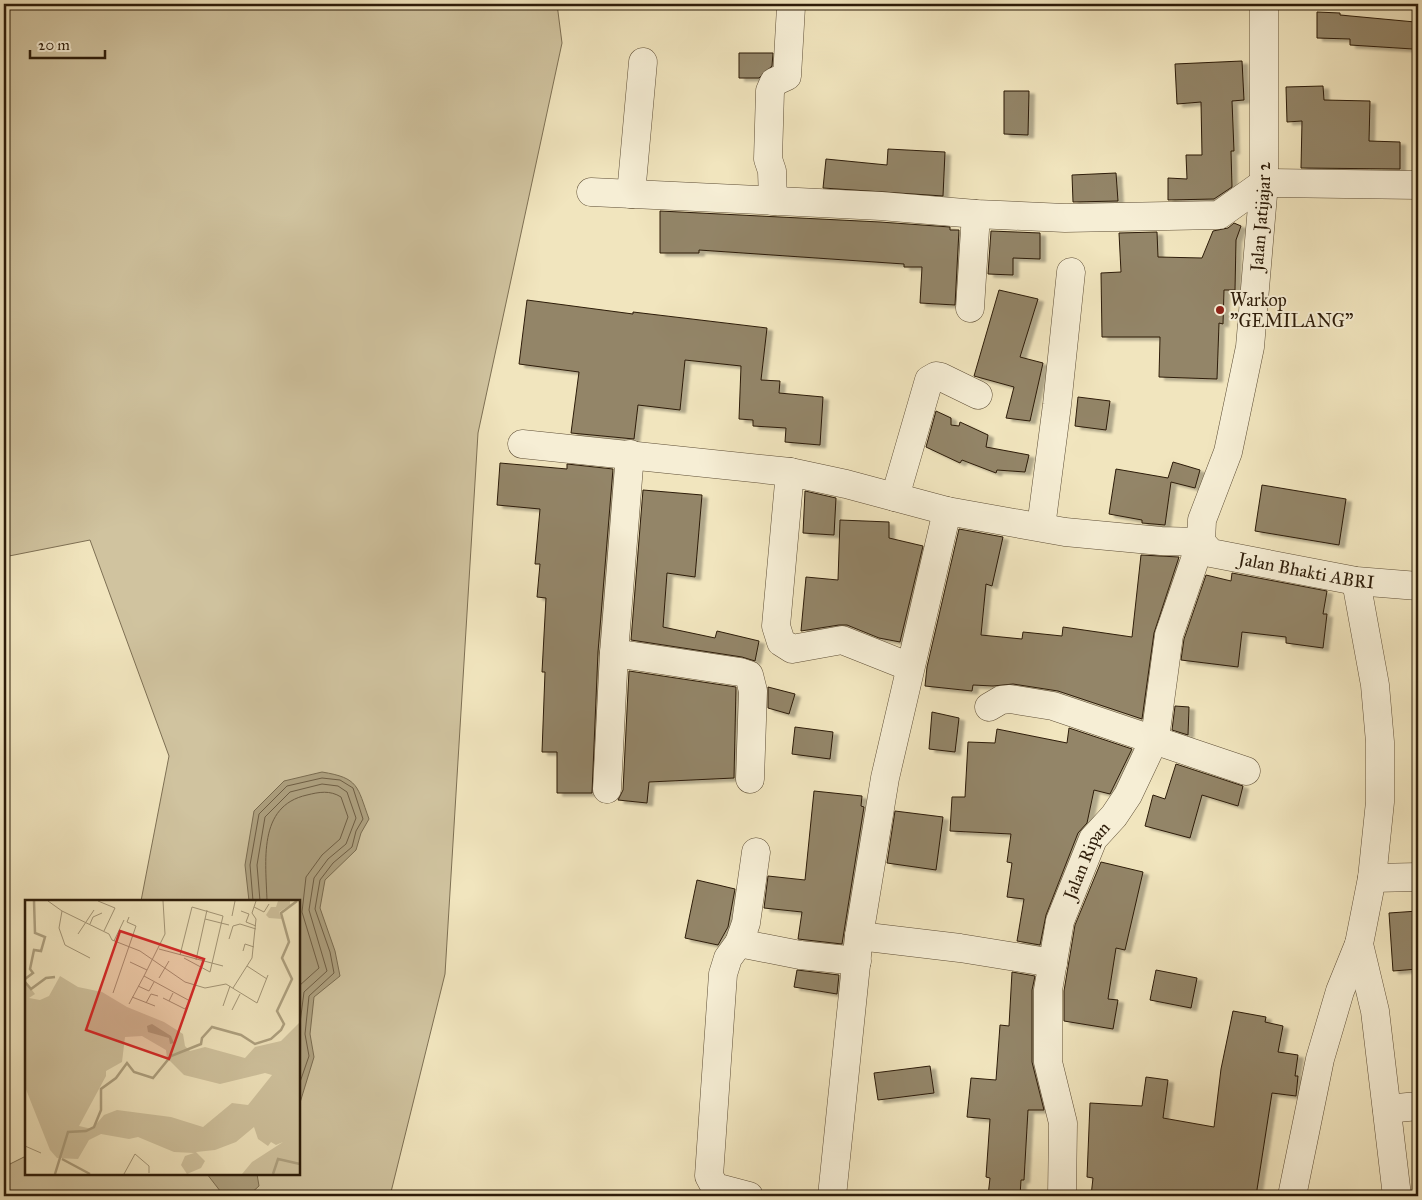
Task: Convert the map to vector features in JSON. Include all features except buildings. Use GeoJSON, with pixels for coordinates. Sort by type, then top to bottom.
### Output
{"type":"FeatureCollection","features":[{"type":"Feature","properties":{"kind":"street","name":"Jalan Jatijajar 2"},"geometry":{"type":"LineString","coordinates":[[1201,542],[1202,520],[1228,452],[1250,347],[1264,183],[1264,4]]}},
{"type":"Feature","properties":{"kind":"street"},"geometry":{"type":"LineString","coordinates":[[773,201],[772,174],[768,159],[770,91],[774,82],[787,76],[791,8]]}},
{"type":"Feature","properties":{"kind":"street"},"geometry":{"type":"LineString","coordinates":[[630,194],[643,62]]}},
{"type":"Feature","properties":{"kind":"street"},"geometry":{"type":"LineString","coordinates":[[591,192],[881,206],[976,214],[1065,218],[1219,215],[1264,183],[1418,185]]}},
{"type":"Feature","properties":{"kind":"street"},"geometry":{"type":"LineString","coordinates":[[970,308],[976,214]]}},
{"type":"Feature","properties":{"kind":"street"},"geometry":{"type":"LineString","coordinates":[[1041,527],[1057,405],[1071,272]]}},
{"type":"Feature","properties":{"kind":"street"},"geometry":{"type":"LineString","coordinates":[[894,497],[929,380],[936,376],[941,377],[978,395]]}},
{"type":"Feature","properties":{"kind":"street"},"geometry":{"type":"LineString","coordinates":[[522,444],[790,472],[947,511],[1064,532],[1161,541],[1201,542]]}},
{"type":"Feature","properties":{"kind":"street"},"geometry":{"type":"LineString","coordinates":[[607,789],[614,653],[630,454]]}},
{"type":"Feature","properties":{"kind":"street"},"geometry":{"type":"LineString","coordinates":[[790,472],[776,626],[781,642],[792,648],[842,640],[910,666]]}},
{"type":"Feature","properties":{"kind":"street"},"geometry":{"type":"LineString","coordinates":[[832,1196],[858,948],[885,778],[947,511]]}},
{"type":"Feature","properties":{"kind":"street","name":"Jalan Bhakti ABRI"},"geometry":{"type":"LineString","coordinates":[[1201,542],[1211,553],[1356,581],[1418,586]]}},
{"type":"Feature","properties":{"kind":"street","name":"Jalan Ripan"},"geometry":{"type":"LineString","coordinates":[[1062,1196],[1063,1123],[1048,1062],[1048,990],[1060,921],[1093,839],[1114,816],[1128,795],[1155,738],[1169,635],[1201,542]]}},
{"type":"Feature","properties":{"kind":"street"},"geometry":{"type":"LineString","coordinates":[[1292,1196],[1320,1059],[1340,991],[1359,944],[1372,878],[1380,802],[1380,742],[1371,652],[1356,581]]}},
{"type":"Feature","properties":{"kind":"street"},"geometry":{"type":"LineString","coordinates":[[614,653],[740,672],[749,675],[753,691],[750,779]]}},
{"type":"Feature","properties":{"kind":"street"},"geometry":{"type":"LineString","coordinates":[[989,708],[1001,700],[1010,698],[1053,706],[1107,725],[1155,738],[1246,770]]}},
{"type":"Feature","properties":{"kind":"street"},"geometry":{"type":"LineString","coordinates":[[749,1196],[715,1187],[709,1176],[723,974],[728,958],[739,943],[746,923],[756,852]]}},
{"type":"Feature","properties":{"kind":"street"},"geometry":{"type":"LineString","coordinates":[[1372,878],[1418,877]]}},
{"type":"Feature","properties":{"kind":"street"},"geometry":{"type":"LineString","coordinates":[[739,943],[800,955],[858,948],[960,948],[1053,963]]}},
{"type":"Feature","properties":{"kind":"street"},"geometry":{"type":"LineString","coordinates":[[1359,944],[1375,1011],[1397,1196]]}},
{"type":"Feature","properties":{"kind":"street"},"geometry":{"type":"LineString","coordinates":[[1387,1109],[1418,1106]]}},
{"type":"Feature","properties":{"kind":"shaded area"},"geometry":{"type":"Polygon","coordinates":[[[4,4],[557,4],[562,43],[478,433],[445,974],[390,1196],[4,1196],[4,1167],[25,1156],[25,1175],[300,1175],[300,900],[141,900],[169,756],[90,540],[4,557],[4,4]]]}},
{"type":"Feature","properties":{"kind":"water"},"geometry":{"type":"Polygon","coordinates":[[[322,772],[343,777],[355,785],[359,791],[369,819],[361,833],[356,850],[325,880],[320,908],[335,951],[340,976],[314,997],[310,1034],[314,1057],[300,1103],[300,900],[249,900],[245,865],[254,811],[284,781],[322,772]]]}},
{"type":"Feature","properties":{"kind":"water"},"geometry":{"type":"Polygon","coordinates":[[[208,1175],[257,1175],[259,1186],[248,1196],[224,1196],[208,1175]]]}},
{"type":"Feature","properties":{"kind":"waterway"},"geometry":{"type":"LineString","coordinates":[[4,1191],[13,1196]]}},
{"type":"Feature","properties":{"kind":"place","name":"Warkop \"GEMILANG\""},"geometry":{"type":"Point","coordinates":[1220,310]}}]}
